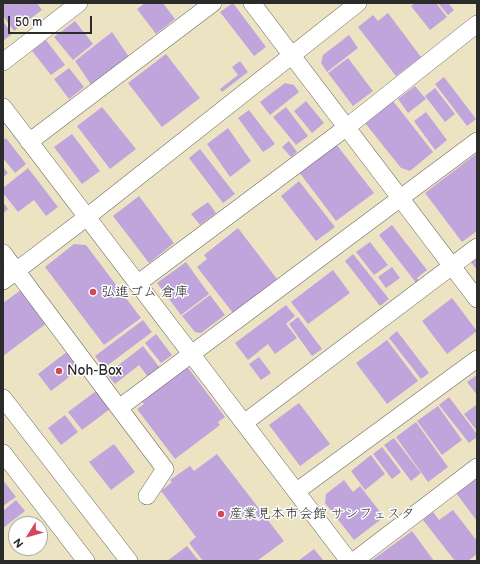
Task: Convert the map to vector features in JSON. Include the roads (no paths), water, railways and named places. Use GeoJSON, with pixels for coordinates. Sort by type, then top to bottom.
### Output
{"type":"FeatureCollection","features":[{"type":"Feature","properties":{"kind":"street"},"geometry":{"type":"LineString","coordinates":[[3,62],[79,3]]}},
{"type":"Feature","properties":{"kind":"street"},"geometry":{"type":"LineString","coordinates":[[29,142],[213,3]]}},
{"type":"Feature","properties":{"kind":"street"},"geometry":{"type":"LineString","coordinates":[[252,3],[477,299]]}},
{"type":"Feature","properties":{"kind":"street"},"geometry":{"type":"LineString","coordinates":[[10,276],[87,218],[291,54],[358,3]]}},
{"type":"Feature","properties":{"kind":"street"},"geometry":{"type":"LineString","coordinates":[[137,284],[347,127],[477,24]]}},
{"type":"Feature","properties":{"kind":"street"},"geometry":{"type":"LineString","coordinates":[[3,107],[349,561]]}},
{"type":"Feature","properties":{"kind":"street"},"geometry":{"type":"LineString","coordinates":[[119,408],[477,141]]}},
{"type":"Feature","properties":{"kind":"street"},"geometry":{"type":"LineString","coordinates":[[244,422],[477,247]]}},
{"type":"Feature","properties":{"kind":"street"},"geometry":{"type":"LineString","coordinates":[[3,253],[10,276],[119,408],[165,469],[147,496]]}},
{"type":"Feature","properties":{"kind":"street"},"geometry":{"type":"LineString","coordinates":[[297,491],[477,359]]}},
{"type":"Feature","properties":{"kind":"street"},"geometry":{"type":"LineString","coordinates":[[3,398],[129,561]]}},
{"type":"Feature","properties":{"kind":"street"},"geometry":{"type":"LineString","coordinates":[[3,452],[86,561]]}},
{"type":"Feature","properties":{"kind":"street"},"geometry":{"type":"LineString","coordinates":[[354,561],[477,467]]}},
{"type":"Feature","properties":{"kind":"place","name":"弘進ゴム 倉庫"},"geometry":{"type":"Point","coordinates":[93,292]}},
{"type":"Feature","properties":{"kind":"place","name":"Noh-Box"},"geometry":{"type":"Point","coordinates":[59,371]}},
{"type":"Feature","properties":{"kind":"place","name":"産業見本市会館 サンフェスタ"},"geometry":{"type":"Point","coordinates":[221,514]}}]}
